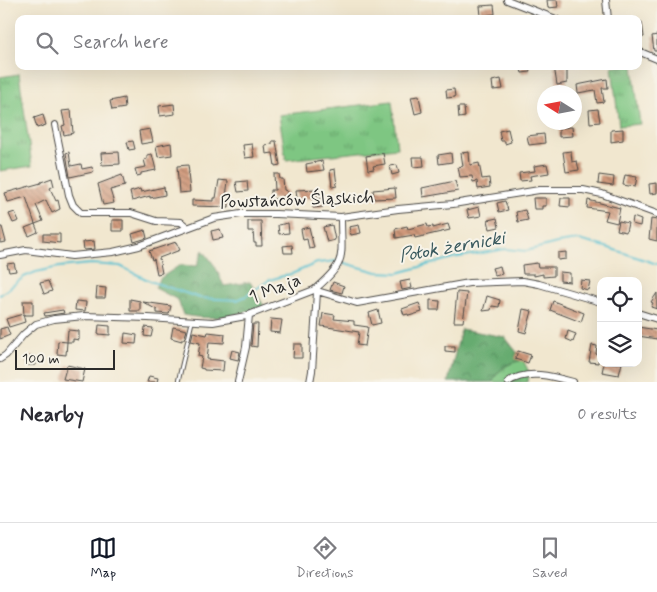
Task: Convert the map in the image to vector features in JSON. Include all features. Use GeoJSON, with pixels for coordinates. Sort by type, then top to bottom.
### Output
{"type":"FeatureCollection","features":[{"type":"Feature","properties":{"kind":"street"},"geometry":{"type":"LineString","coordinates":[[507,0],[546,15]]}},
{"type":"Feature","properties":{"kind":"street"},"geometry":{"type":"LineString","coordinates":[[606,0],[608,15]]}},
{"type":"Feature","properties":{"kind":"street"},"geometry":{"type":"LineString","coordinates":[[642,52],[657,58]]}},
{"type":"Feature","properties":{"kind":"street"},"geometry":{"type":"LineString","coordinates":[[54,124],[69,195],[73,205],[81,213],[132,213],[156,220],[180,222],[187,228]]}},
{"type":"Feature","properties":{"kind":"street","name":"Powstańców Śląskich"},"geometry":{"type":"LineString","coordinates":[[0,255],[26,250],[72,256],[113,252],[130,249],[214,218],[242,214],[341,217],[453,204],[507,194],[546,190],[583,190],[602,194],[657,214]]}},
{"type":"Feature","properties":{"kind":"street"},"geometry":{"type":"LineString","coordinates":[[310,382],[316,291],[336,270],[341,261],[341,217]]}},
{"type":"Feature","properties":{"kind":"street","name":"1 Maja"},"geometry":{"type":"LineString","coordinates":[[0,359],[13,349],[36,324],[54,319],[92,316],[212,322],[249,315],[316,291],[357,303],[469,283],[524,281],[597,301]]}},
{"type":"Feature","properties":{"kind":"street"},"geometry":{"type":"LineString","coordinates":[[642,314],[657,319]]}},
{"type":"Feature","properties":{"kind":"street"},"geometry":{"type":"LineString","coordinates":[[238,382],[246,347],[249,315]]}},
{"type":"Feature","properties":{"kind":"street"},"geometry":{"type":"LineString","coordinates":[[508,382],[516,377],[530,374],[573,382]]}},
{"type":"Feature","properties":{"kind":"lane"},"geometry":{"type":"LineString","coordinates":[[178,382],[192,322]]}},
{"type":"Feature","properties":{"kind":"green space"},"geometry":{"type":"Polygon","coordinates":[[[612,70],[633,70],[640,124],[619,126],[612,70]]]}},
{"type":"Feature","properties":{"kind":"green space"},"geometry":{"type":"Polygon","coordinates":[[[19,74],[32,166],[0,171],[0,77],[19,74]]]}},
{"type":"Feature","properties":{"kind":"green space"},"geometry":{"type":"Polygon","coordinates":[[[392,101],[397,148],[286,160],[279,115],[392,101]]]}},
{"type":"Feature","properties":{"kind":"green space"},"geometry":{"type":"Polygon","coordinates":[[[203,250],[215,266],[224,286],[250,282],[264,306],[214,318],[183,315],[178,300],[155,288],[159,279],[180,265],[197,266],[203,250]]]}},
{"type":"Feature","properties":{"kind":"green space"},"geometry":{"type":"Polygon","coordinates":[[[461,329],[505,337],[523,360],[504,367],[492,382],[448,382],[461,329]]]}},
{"type":"Feature","properties":{"kind":"green space"},"geometry":{"type":"Polygon","coordinates":[[[523,360],[530,374],[527,382],[492,382],[504,367],[523,360]]]}},
{"type":"Feature","properties":{"kind":"building"},"geometry":{"type":"Polygon","coordinates":[[[547,0],[557,0],[558,7],[548,8],[547,0]]]}},
{"type":"Feature","properties":{"kind":"building"},"geometry":{"type":"Polygon","coordinates":[[[494,5],[495,14],[481,15],[480,6],[494,5]]]}},
{"type":"Feature","properties":{"kind":"building"},"geometry":{"type":"Polygon","coordinates":[[[657,35],[657,51],[654,51],[652,36],[657,35]]]}},
{"type":"Feature","properties":{"kind":"building"},"geometry":{"type":"Polygon","coordinates":[[[521,70],[530,70],[530,72],[522,73],[521,70]]]}},
{"type":"Feature","properties":{"kind":"building"},"geometry":{"type":"Polygon","coordinates":[[[555,70],[567,70],[567,83],[557,85],[555,70]]]}},
{"type":"Feature","properties":{"kind":"building"},"geometry":{"type":"Polygon","coordinates":[[[501,79],[503,89],[493,90],[492,81],[501,79]]]}},
{"type":"Feature","properties":{"kind":"building"},"geometry":{"type":"Polygon","coordinates":[[[607,79],[608,88],[602,88],[604,102],[597,103],[595,90],[582,92],[582,85],[577,85],[607,79]]]}},
{"type":"Feature","properties":{"kind":"building"},"geometry":{"type":"Polygon","coordinates":[[[454,89],[455,97],[447,98],[446,90],[454,89]]]}},
{"type":"Feature","properties":{"kind":"building"},"geometry":{"type":"Polygon","coordinates":[[[419,96],[422,112],[415,114],[411,97],[419,96]]]}},
{"type":"Feature","properties":{"kind":"building"},"geometry":{"type":"Polygon","coordinates":[[[124,98],[125,108],[112,110],[110,101],[124,98]]]}},
{"type":"Feature","properties":{"kind":"building"},"geometry":{"type":"Polygon","coordinates":[[[174,104],[175,114],[160,116],[159,106],[174,104]]]}},
{"type":"Feature","properties":{"kind":"building"},"geometry":{"type":"Polygon","coordinates":[[[458,107],[464,107],[465,117],[459,118],[458,107]]]}},
{"type":"Feature","properties":{"kind":"building"},"geometry":{"type":"Polygon","coordinates":[[[598,109],[600,122],[590,123],[589,110],[598,109]]]}},
{"type":"Feature","properties":{"kind":"building"},"geometry":{"type":"Polygon","coordinates":[[[71,110],[73,133],[64,135],[62,126],[65,125],[62,111],[71,110]]]}},
{"type":"Feature","properties":{"kind":"building"},"geometry":{"type":"Polygon","coordinates":[[[43,115],[46,125],[37,128],[34,118],[43,115]]]}},
{"type":"Feature","properties":{"kind":"building"},"geometry":{"type":"Polygon","coordinates":[[[150,129],[153,142],[141,144],[139,131],[150,129]]]}},
{"type":"Feature","properties":{"kind":"building"},"geometry":{"type":"Polygon","coordinates":[[[508,129],[511,142],[505,144],[505,141],[501,141],[499,131],[508,129]]]}},
{"type":"Feature","properties":{"kind":"building"},"geometry":{"type":"Polygon","coordinates":[[[623,129],[623,140],[611,142],[611,130],[623,129]]]}},
{"type":"Feature","properties":{"kind":"building"},"geometry":{"type":"Polygon","coordinates":[[[559,130],[572,130],[573,136],[559,137],[559,130]]]}},
{"type":"Feature","properties":{"kind":"building"},"geometry":{"type":"Polygon","coordinates":[[[544,134],[545,143],[529,145],[527,136],[544,134]]]}},
{"type":"Feature","properties":{"kind":"building"},"geometry":{"type":"Polygon","coordinates":[[[133,141],[135,149],[129,150],[127,142],[133,141]]]}},
{"type":"Feature","properties":{"kind":"building"},"geometry":{"type":"Polygon","coordinates":[[[272,141],[276,141],[280,165],[275,166],[273,153],[266,154],[265,145],[272,144],[272,141]]]}},
{"type":"Feature","properties":{"kind":"building"},"geometry":{"type":"Polygon","coordinates":[[[171,143],[172,155],[158,157],[156,146],[171,143]]]}},
{"type":"Feature","properties":{"kind":"building"},"geometry":{"type":"Polygon","coordinates":[[[252,144],[254,157],[245,158],[243,145],[252,144]]]}},
{"type":"Feature","properties":{"kind":"building"},"geometry":{"type":"Polygon","coordinates":[[[571,151],[572,162],[577,161],[579,170],[566,172],[563,152],[571,151]]]}},
{"type":"Feature","properties":{"kind":"building"},"geometry":{"type":"Polygon","coordinates":[[[69,152],[71,166],[81,164],[82,169],[92,167],[93,172],[70,177],[66,153],[69,152]]]}},
{"type":"Feature","properties":{"kind":"building"},"geometry":{"type":"Polygon","coordinates":[[[119,152],[120,164],[102,165],[101,153],[119,152]]]}},
{"type":"Feature","properties":{"kind":"building"},"geometry":{"type":"Polygon","coordinates":[[[469,152],[470,165],[479,163],[482,179],[489,178],[490,187],[478,189],[477,181],[473,182],[472,176],[460,177],[458,167],[463,166],[461,153],[469,152]]]}},
{"type":"Feature","properties":{"kind":"building"},"geometry":{"type":"Polygon","coordinates":[[[383,153],[385,164],[373,166],[374,169],[368,170],[366,156],[383,153]]]}},
{"type":"Feature","properties":{"kind":"building"},"geometry":{"type":"Polygon","coordinates":[[[451,153],[452,162],[439,164],[438,155],[451,153]]]}},
{"type":"Feature","properties":{"kind":"building"},"geometry":{"type":"Polygon","coordinates":[[[152,154],[156,170],[141,173],[141,175],[137,176],[135,169],[146,167],[144,160],[147,159],[147,155],[152,154]]]}},
{"type":"Feature","properties":{"kind":"building"},"geometry":{"type":"Polygon","coordinates":[[[412,157],[423,157],[424,166],[413,167],[412,157]]]}},
{"type":"Feature","properties":{"kind":"building"},"geometry":{"type":"Polygon","coordinates":[[[322,161],[324,170],[307,172],[306,164],[322,161]]]}},
{"type":"Feature","properties":{"kind":"building"},"geometry":{"type":"Polygon","coordinates":[[[547,164],[549,173],[530,176],[531,180],[520,181],[519,173],[535,171],[534,166],[547,164]]]}},
{"type":"Feature","properties":{"kind":"building"},"geometry":{"type":"Polygon","coordinates":[[[188,165],[190,192],[179,193],[177,166],[188,165]]]}},
{"type":"Feature","properties":{"kind":"building"},"geometry":{"type":"Polygon","coordinates":[[[397,165],[399,173],[392,175],[390,166],[397,165]]]}},
{"type":"Feature","properties":{"kind":"building"},"geometry":{"type":"Polygon","coordinates":[[[335,169],[337,186],[332,187],[330,170],[335,169]]]}},
{"type":"Feature","properties":{"kind":"building"},"geometry":{"type":"Polygon","coordinates":[[[274,174],[279,174],[280,179],[283,179],[284,190],[287,191],[287,196],[283,196],[283,199],[271,199],[271,190],[275,190],[274,174]]]}},
{"type":"Feature","properties":{"kind":"building"},"geometry":{"type":"Polygon","coordinates":[[[122,175],[125,186],[110,190],[114,203],[103,205],[98,184],[122,175]]]}},
{"type":"Feature","properties":{"kind":"building"},"geometry":{"type":"Polygon","coordinates":[[[599,175],[614,177],[613,186],[598,184],[599,175]]]}},
{"type":"Feature","properties":{"kind":"building"},"geometry":{"type":"Polygon","coordinates":[[[625,175],[637,177],[635,187],[623,185],[625,175]]]}},
{"type":"Feature","properties":{"kind":"building"},"geometry":{"type":"Polygon","coordinates":[[[52,178],[54,186],[50,188],[56,201],[58,200],[60,209],[52,213],[46,200],[36,205],[43,221],[35,224],[26,197],[8,202],[5,193],[52,178]]]}},
{"type":"Feature","properties":{"kind":"building"},"geometry":{"type":"Polygon","coordinates":[[[219,180],[228,181],[226,197],[229,197],[229,207],[192,206],[192,200],[214,201],[219,180]]]}},
{"type":"Feature","properties":{"kind":"building"},"geometry":{"type":"Polygon","coordinates":[[[247,181],[248,191],[238,192],[236,182],[247,181]]]}},
{"type":"Feature","properties":{"kind":"building"},"geometry":{"type":"Polygon","coordinates":[[[455,181],[458,191],[423,197],[422,188],[455,181]]]}},
{"type":"Feature","properties":{"kind":"building"},"geometry":{"type":"Polygon","coordinates":[[[657,183],[657,193],[650,194],[649,184],[657,183]]]}},
{"type":"Feature","properties":{"kind":"building"},"geometry":{"type":"Polygon","coordinates":[[[164,187],[165,195],[150,198],[150,196],[132,201],[130,192],[140,189],[141,192],[164,187]]]}},
{"type":"Feature","properties":{"kind":"building"},"geometry":{"type":"Polygon","coordinates":[[[395,188],[396,198],[374,199],[373,190],[395,188]]]}},
{"type":"Feature","properties":{"kind":"building"},"geometry":{"type":"Polygon","coordinates":[[[317,189],[317,198],[297,199],[296,190],[317,189]]]}},
{"type":"Feature","properties":{"kind":"building"},"geometry":{"type":"Polygon","coordinates":[[[323,198],[323,207],[313,208],[313,199],[323,198]]]}},
{"type":"Feature","properties":{"kind":"building"},"geometry":{"type":"Polygon","coordinates":[[[533,198],[546,198],[546,206],[542,206],[542,209],[534,209],[533,198]]]}},
{"type":"Feature","properties":{"kind":"building"},"geometry":{"type":"Polygon","coordinates":[[[561,198],[570,198],[570,207],[560,206],[561,198]]]}},
{"type":"Feature","properties":{"kind":"building"},"geometry":{"type":"Polygon","coordinates":[[[588,200],[620,208],[617,223],[605,220],[608,211],[587,208],[588,200]]]}},
{"type":"Feature","properties":{"kind":"building"},"geometry":{"type":"Polygon","coordinates":[[[505,201],[508,210],[499,212],[497,203],[505,201]]]}},
{"type":"Feature","properties":{"kind":"building"},"geometry":{"type":"Polygon","coordinates":[[[479,207],[481,216],[469,218],[467,210],[479,207]]]}},
{"type":"Feature","properties":{"kind":"building"},"geometry":{"type":"Polygon","coordinates":[[[525,210],[528,220],[518,222],[516,212],[525,210]]]}},
{"type":"Feature","properties":{"kind":"building"},"geometry":{"type":"Polygon","coordinates":[[[15,212],[19,221],[13,223],[9,214],[15,212]]]}},
{"type":"Feature","properties":{"kind":"building"},"geometry":{"type":"Polygon","coordinates":[[[633,217],[641,220],[640,226],[632,224],[633,217]]]}},
{"type":"Feature","properties":{"kind":"building"},"geometry":{"type":"Polygon","coordinates":[[[497,218],[499,227],[490,229],[488,220],[497,218]]]}},
{"type":"Feature","properties":{"kind":"building"},"geometry":{"type":"Polygon","coordinates":[[[651,219],[657,220],[657,241],[649,239],[651,219]]]}},
{"type":"Feature","properties":{"kind":"building"},"geometry":{"type":"Polygon","coordinates":[[[112,220],[123,220],[123,231],[112,231],[112,220]]]}},
{"type":"Feature","properties":{"kind":"building"},"geometry":{"type":"Polygon","coordinates":[[[248,221],[261,221],[262,246],[256,246],[256,243],[254,243],[253,231],[248,231],[248,221]]]}},
{"type":"Feature","properties":{"kind":"building"},"geometry":{"type":"Polygon","coordinates":[[[619,221],[628,223],[626,232],[617,230],[619,221]]]}},
{"type":"Feature","properties":{"kind":"building"},"geometry":{"type":"Polygon","coordinates":[[[288,223],[289,233],[279,234],[278,225],[288,223]]]}},
{"type":"Feature","properties":{"kind":"building"},"geometry":{"type":"Polygon","coordinates":[[[35,224],[38,232],[29,236],[25,228],[35,224]]]}},
{"type":"Feature","properties":{"kind":"building"},"geometry":{"type":"Polygon","coordinates":[[[427,224],[428,227],[433,226],[433,228],[448,224],[450,230],[415,238],[414,235],[396,238],[395,229],[407,226],[408,229],[427,224]]]}},
{"type":"Feature","properties":{"kind":"building"},"geometry":{"type":"Polygon","coordinates":[[[332,225],[335,240],[327,242],[323,227],[332,225]]]}},
{"type":"Feature","properties":{"kind":"building"},"geometry":{"type":"Polygon","coordinates":[[[359,225],[361,233],[351,235],[349,227],[359,225]]]}},
{"type":"Feature","properties":{"kind":"building"},"geometry":{"type":"Polygon","coordinates":[[[0,227],[2,227],[6,242],[0,243],[0,227]]]}},
{"type":"Feature","properties":{"kind":"building"},"geometry":{"type":"Polygon","coordinates":[[[309,227],[314,248],[309,249],[307,239],[303,240],[301,229],[309,227]]]}},
{"type":"Feature","properties":{"kind":"building"},"geometry":{"type":"Polygon","coordinates":[[[220,229],[223,238],[213,240],[211,231],[220,229]]]}},
{"type":"Feature","properties":{"kind":"building"},"geometry":{"type":"Polygon","coordinates":[[[145,230],[147,238],[134,242],[132,234],[145,230]]]}},
{"type":"Feature","properties":{"kind":"building"},"geometry":{"type":"Polygon","coordinates":[[[43,234],[60,234],[60,243],[43,241],[43,234]]]}},
{"type":"Feature","properties":{"kind":"building"},"geometry":{"type":"Polygon","coordinates":[[[94,241],[95,249],[84,250],[83,242],[94,241]]]}},
{"type":"Feature","properties":{"kind":"building"},"geometry":{"type":"Polygon","coordinates":[[[176,242],[180,250],[159,258],[162,273],[157,274],[154,259],[152,260],[149,251],[176,242]]]}},
{"type":"Feature","properties":{"kind":"building"},"geometry":{"type":"Polygon","coordinates":[[[292,245],[293,253],[284,253],[283,246],[292,245]]]}},
{"type":"Feature","properties":{"kind":"building"},"geometry":{"type":"Polygon","coordinates":[[[566,252],[566,259],[558,260],[558,253],[566,252]]]}},
{"type":"Feature","properties":{"kind":"building"},"geometry":{"type":"Polygon","coordinates":[[[14,263],[16,271],[9,272],[7,264],[14,263]]]}},
{"type":"Feature","properties":{"kind":"building"},"geometry":{"type":"Polygon","coordinates":[[[537,263],[538,267],[554,267],[554,276],[543,277],[543,274],[534,276],[534,274],[523,274],[522,265],[537,263]]]}},
{"type":"Feature","properties":{"kind":"building"},"geometry":{"type":"Polygon","coordinates":[[[500,266],[502,274],[495,276],[492,268],[500,266]]]}},
{"type":"Feature","properties":{"kind":"building"},"geometry":{"type":"Polygon","coordinates":[[[560,272],[570,273],[570,282],[560,281],[560,272]]]}},
{"type":"Feature","properties":{"kind":"building"},"geometry":{"type":"Polygon","coordinates":[[[410,280],[412,288],[402,290],[400,282],[410,280]]]}},
{"type":"Feature","properties":{"kind":"building"},"geometry":{"type":"Polygon","coordinates":[[[581,280],[590,281],[588,290],[580,288],[581,280]]]}},
{"type":"Feature","properties":{"kind":"building"},"geometry":{"type":"Polygon","coordinates":[[[48,281],[52,291],[44,294],[40,283],[48,281]]]}},
{"type":"Feature","properties":{"kind":"building"},"geometry":{"type":"Polygon","coordinates":[[[333,282],[344,286],[342,293],[330,290],[333,282]]]}},
{"type":"Feature","properties":{"kind":"building"},"geometry":{"type":"Polygon","coordinates":[[[97,287],[106,288],[105,298],[96,298],[97,287]]]}},
{"type":"Feature","properties":{"kind":"building"},"geometry":{"type":"Polygon","coordinates":[[[457,292],[467,293],[463,322],[454,322],[457,292]]]}},
{"type":"Feature","properties":{"kind":"building"},"geometry":{"type":"Polygon","coordinates":[[[657,293],[657,309],[651,307],[653,303],[651,302],[657,293]]]}},
{"type":"Feature","properties":{"kind":"building"},"geometry":{"type":"Polygon","coordinates":[[[487,296],[500,300],[499,307],[492,306],[491,310],[483,311],[487,296]]]}},
{"type":"Feature","properties":{"kind":"building"},"geometry":{"type":"Polygon","coordinates":[[[130,299],[140,301],[140,311],[130,311],[130,299]]]}},
{"type":"Feature","properties":{"kind":"building"},"geometry":{"type":"Polygon","coordinates":[[[430,300],[440,301],[439,310],[430,310],[430,300]]]}},
{"type":"Feature","properties":{"kind":"building"},"geometry":{"type":"Polygon","coordinates":[[[23,301],[33,301],[33,315],[24,315],[23,301]]]}},
{"type":"Feature","properties":{"kind":"building"},"geometry":{"type":"Polygon","coordinates":[[[76,301],[86,302],[85,311],[75,310],[76,301]]]}},
{"type":"Feature","properties":{"kind":"building"},"geometry":{"type":"Polygon","coordinates":[[[553,301],[584,313],[581,322],[550,310],[553,301]]]}},
{"type":"Feature","properties":{"kind":"building"},"geometry":{"type":"Polygon","coordinates":[[[143,302],[171,306],[169,314],[157,313],[157,310],[143,302]]]}},
{"type":"Feature","properties":{"kind":"building"},"geometry":{"type":"Polygon","coordinates":[[[419,303],[422,312],[409,316],[408,314],[404,315],[402,309],[419,303]]]}},
{"type":"Feature","properties":{"kind":"building"},"geometry":{"type":"Polygon","coordinates":[[[523,309],[532,311],[526,333],[519,331],[523,309]]]}},
{"type":"Feature","properties":{"kind":"building"},"geometry":{"type":"Polygon","coordinates":[[[63,310],[64,313],[45,316],[44,313],[63,310]]]}},
{"type":"Feature","properties":{"kind":"building"},"geometry":{"type":"Polygon","coordinates":[[[378,310],[381,323],[372,325],[369,313],[378,310]]]}},
{"type":"Feature","properties":{"kind":"building"},"geometry":{"type":"Polygon","coordinates":[[[323,313],[335,315],[334,319],[354,321],[354,325],[368,327],[365,346],[357,345],[359,332],[321,326],[323,313]]]}},
{"type":"Feature","properties":{"kind":"building"},"geometry":{"type":"Polygon","coordinates":[[[23,314],[25,322],[9,327],[6,319],[23,314]]]}},
{"type":"Feature","properties":{"kind":"building"},"geometry":{"type":"Polygon","coordinates":[[[271,319],[282,320],[280,333],[270,332],[271,319]]]}},
{"type":"Feature","properties":{"kind":"building"},"geometry":{"type":"Polygon","coordinates":[[[253,324],[258,324],[257,347],[251,346],[253,324]]]}},
{"type":"Feature","properties":{"kind":"building"},"geometry":{"type":"Polygon","coordinates":[[[99,325],[110,326],[110,335],[98,334],[99,325]]]}},
{"type":"Feature","properties":{"kind":"building"},"geometry":{"type":"Polygon","coordinates":[[[7,327],[10,335],[0,339],[0,329],[7,327]]]}},
{"type":"Feature","properties":{"kind":"building"},"geometry":{"type":"Polygon","coordinates":[[[145,327],[153,328],[151,337],[144,336],[145,327]]]}},
{"type":"Feature","properties":{"kind":"building"},"geometry":{"type":"Polygon","coordinates":[[[173,327],[187,330],[182,341],[171,338],[173,327]]]}},
{"type":"Feature","properties":{"kind":"building"},"geometry":{"type":"Polygon","coordinates":[[[642,328],[657,330],[657,339],[642,337],[642,328]]]}},
{"type":"Feature","properties":{"kind":"building"},"geometry":{"type":"Polygon","coordinates":[[[68,330],[79,331],[79,340],[73,339],[73,342],[67,342],[68,330]]]}},
{"type":"Feature","properties":{"kind":"building"},"geometry":{"type":"Polygon","coordinates":[[[568,331],[576,334],[573,342],[566,339],[568,331]]]}},
{"type":"Feature","properties":{"kind":"building"},"geometry":{"type":"Polygon","coordinates":[[[193,332],[207,335],[208,332],[225,334],[224,343],[209,342],[207,359],[224,361],[223,371],[200,368],[202,357],[198,356],[200,343],[191,341],[193,332]]]}},
{"type":"Feature","properties":{"kind":"building"},"geometry":{"type":"Polygon","coordinates":[[[125,333],[137,335],[136,344],[124,343],[125,333]]]}},
{"type":"Feature","properties":{"kind":"building"},"geometry":{"type":"Polygon","coordinates":[[[58,341],[67,342],[66,355],[57,354],[58,341]]]}},
{"type":"Feature","properties":{"kind":"building"},"geometry":{"type":"Polygon","coordinates":[[[294,344],[302,344],[302,358],[293,358],[294,344]]]}},
{"type":"Feature","properties":{"kind":"building"},"geometry":{"type":"Polygon","coordinates":[[[592,345],[597,346],[597,363],[589,362],[592,345]]]}},
{"type":"Feature","properties":{"kind":"building"},"geometry":{"type":"Polygon","coordinates":[[[445,346],[455,346],[455,352],[445,351],[445,346]]]}},
{"type":"Feature","properties":{"kind":"building"},"geometry":{"type":"Polygon","coordinates":[[[232,350],[240,352],[238,360],[230,358],[232,350]]]}},
{"type":"Feature","properties":{"kind":"building"},"geometry":{"type":"Polygon","coordinates":[[[518,351],[531,355],[528,363],[515,359],[518,351]]]}},
{"type":"Feature","properties":{"kind":"building"},"geometry":{"type":"Polygon","coordinates":[[[33,356],[36,358],[36,365],[27,365],[26,357],[33,356]]]}},
{"type":"Feature","properties":{"kind":"building"},"geometry":{"type":"Polygon","coordinates":[[[67,365],[85,369],[82,382],[63,379],[67,365]]]}},
{"type":"Feature","properties":{"kind":"building"},"geometry":{"type":"Polygon","coordinates":[[[603,367],[621,367],[619,375],[602,372],[603,367]]]}},
{"type":"Feature","properties":{"kind":"building"},"geometry":{"type":"Polygon","coordinates":[[[149,376],[158,378],[157,382],[147,382],[149,376]]]}},
{"type":"Feature","properties":{"kind":"waterway","name":"Potok żernicki"},"geometry":{"type":"LineString","coordinates":[[341,262],[377,272],[398,273],[453,258],[506,249],[526,251],[578,240],[657,264]]}},
{"type":"Feature","properties":{"kind":"waterway","name":"Potok żernicki"},"geometry":{"type":"LineString","coordinates":[[0,295],[24,277],[36,272],[59,267],[91,264],[120,266],[150,281],[200,298],[237,300],[269,280],[294,273],[317,263],[337,261]]}}]}
